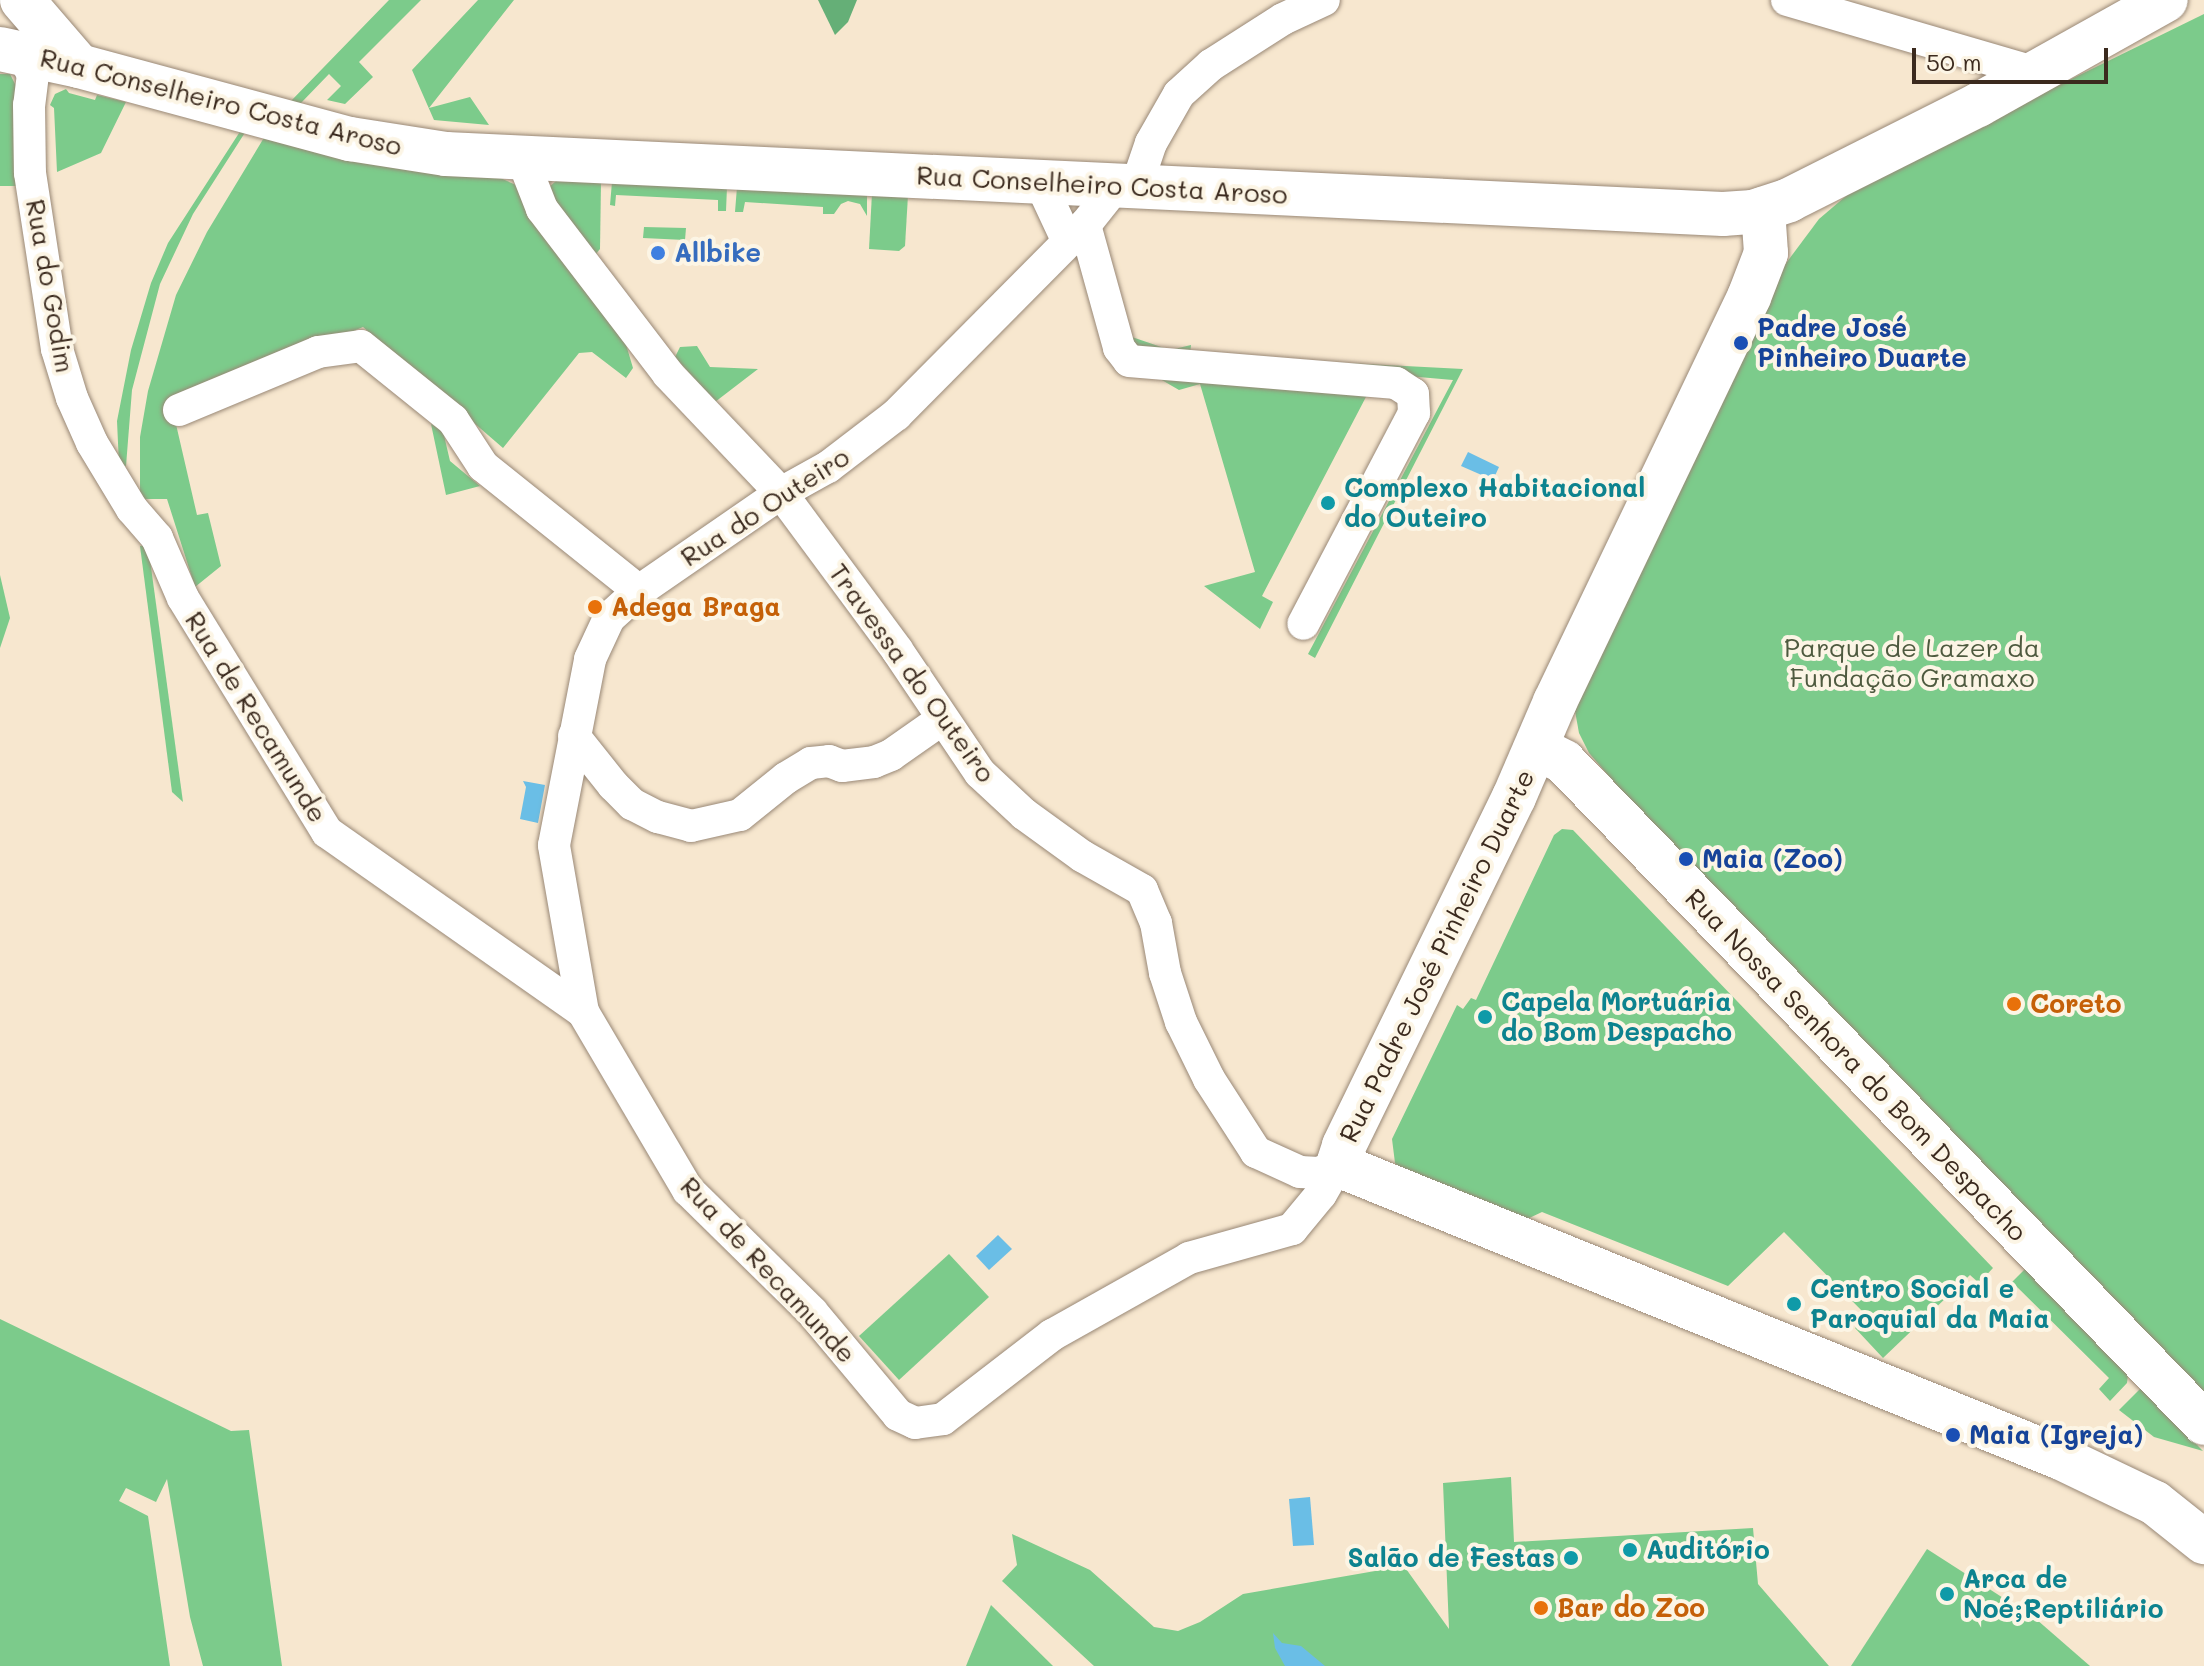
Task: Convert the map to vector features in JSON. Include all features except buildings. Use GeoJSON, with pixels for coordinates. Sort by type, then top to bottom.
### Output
{"type":"FeatureCollection","features":[{"type":"Feature","properties":{"kind":"main road"},"geometry":{"type":"LineString","coordinates":[[22,0],[79,66]]}},
{"type":"Feature","properties":{"kind":"main road","name":"Rua Conselheiro Costa Aroso"},"geometry":{"type":"LineString","coordinates":[[10,50],[350,139],[415,151],[1723,214],[1763,209],[1814,188],[2036,73],[2166,0]]}},
{"type":"Feature","properties":{"kind":"main road"},"geometry":{"type":"LineString","coordinates":[[0,6],[10,50]]}},
{"type":"Feature","properties":{"kind":"main road","name":"Rua Padre José Pinheiro Duarte"},"geometry":{"type":"LineString","coordinates":[[1763,209],[1766,253],[1749,297],[1555,702],[1537,748],[1344,1146],[1338,1165],[2061,1458],[2155,1503],[2204,1542]]}},
{"type":"Feature","properties":{"kind":"main road","name":"Rua Nossa Senhora do Bom Despacho"},"geometry":{"type":"LineString","coordinates":[[1537,748],[1564,762],[2204,1423]]}},
{"type":"Feature","properties":{"kind":"street","name":"Rua do Outeiro"},"geometry":{"type":"LineString","coordinates":[[583,1012],[554,845],[590,659],[609,618],[639,591],[781,493],[828,467],[896,415],[1126,186],[1179,94],[1211,65],[1283,19],[1324,0]]}},
{"type":"Feature","properties":{"kind":"street"},"geometry":{"type":"LineString","coordinates":[[1787,0],[2036,73]]}},
{"type":"Feature","properties":{"kind":"street","name":"Rua do Godim"},"geometry":{"type":"LineString","coordinates":[[10,50],[33,74],[29,105],[30,173],[57,349],[72,398],[92,443],[132,509]]}},
{"type":"Feature","properties":{"kind":"street","name":"Travessa do Outeiro"},"geometry":{"type":"LineString","coordinates":[[522,158],[542,209],[668,374],[781,493],[897,650],[941,720],[980,773],[1024,814],[1082,856],[1142,890],[1156,923],[1165,973],[1181,1022],[1217,1093],[1256,1152],[1300,1172],[1319,1173],[1338,1165]]}},
{"type":"Feature","properties":{"kind":"street"},"geometry":{"type":"LineString","coordinates":[[1040,182],[1076,234],[1119,348],[1129,361],[1396,383],[1413,394],[1414,413],[1303,624]]}},
{"type":"Feature","properties":{"kind":"street"},"geometry":{"type":"LineString","coordinates":[[179,410],[318,352],[361,346],[453,420],[483,466],[639,591]]}},
{"type":"Feature","properties":{"kind":"street","name":"Rua de Recamunde"},"geometry":{"type":"LineString","coordinates":[[132,509],[157,538],[183,598],[327,832],[583,1012],[688,1190],[812,1312],[898,1415],[915,1423],[943,1419],[1052,1335],[1189,1258],[1292,1229],[1321,1194],[1338,1165]]}},
{"type":"Feature","properties":{"kind":"street"},"geometry":{"type":"LineString","coordinates":[[574,736],[632,804],[658,817],[691,826],[735,818],[811,763],[829,761],[842,766],[874,762],[891,755],[941,720]]}},
{"type":"Feature","properties":{"kind":"green space"},"geometry":{"type":"Polygon","coordinates":[[[389,0],[421,0],[359,62],[373,77],[345,104],[327,100],[341,86],[329,74],[300,104],[290,102],[389,0]]]}},
{"type":"Feature","properties":{"kind":"green space"},"geometry":{"type":"Polygon","coordinates":[[[478,0],[514,0],[429,108],[470,97],[489,125],[434,120],[412,70],[478,0]]]}},
{"type":"Feature","properties":{"kind":"green space"},"geometry":{"type":"Polygon","coordinates":[[[818,0],[857,0],[848,22],[835,35],[818,0]]]}},
{"type":"Feature","properties":{"kind":"green space","name":"Parque de Lazer da Fundação Gramaxo"},"geometry":{"type":"Polygon","coordinates":[[[2204,14],[2204,1397],[1620,789],[1589,753],[1579,733],[1575,711],[1775,278],[1819,219],[1853,190],[1902,162],[2204,14]]]}},
{"type":"Feature","properties":{"kind":"green space"},"geometry":{"type":"Polygon","coordinates":[[[0,74],[10,74],[16,86],[19,186],[0,186],[0,74]]]}},
{"type":"Feature","properties":{"kind":"green space"},"geometry":{"type":"Polygon","coordinates":[[[66,89],[69,93],[95,100],[97,95],[126,102],[101,153],[57,172],[54,108],[50,105],[55,94],[66,89]]]}},
{"type":"Feature","properties":{"kind":"green space"},"geometry":{"type":"Polygon","coordinates":[[[241,130],[246,131],[193,214],[160,284],[132,390],[126,466],[119,465],[117,421],[131,350],[151,283],[168,243],[241,130]]]}},
{"type":"Feature","properties":{"kind":"green space"},"geometry":{"type":"Polygon","coordinates":[[[265,136],[498,177],[516,185],[625,341],[633,368],[626,378],[592,352],[579,353],[503,448],[363,327],[172,407],[197,515],[208,513],[221,566],[195,587],[167,499],[140,499],[140,437],[148,391],[176,295],[207,232],[265,136]]]}},
{"type":"Feature","properties":{"kind":"green space"},"geometry":{"type":"Polygon","coordinates":[[[556,181],[601,182],[600,249],[595,255],[587,256],[548,188],[556,181]]]}},
{"type":"Feature","properties":{"kind":"green space"},"geometry":{"type":"Polygon","coordinates":[[[612,182],[727,187],[726,211],[718,211],[718,200],[616,195],[615,206],[610,205],[612,182]]]}},
{"type":"Feature","properties":{"kind":"green space"},"geometry":{"type":"Polygon","coordinates":[[[737,187],[867,193],[867,216],[860,204],[848,201],[841,204],[834,214],[823,214],[823,207],[745,202],[743,212],[735,212],[737,187]]]}},
{"type":"Feature","properties":{"kind":"green space"},"geometry":{"type":"Polygon","coordinates":[[[872,193],[908,195],[905,246],[899,251],[869,249],[872,193]]]}},
{"type":"Feature","properties":{"kind":"green space"},"geometry":{"type":"Polygon","coordinates":[[[644,227],[686,228],[685,240],[643,238],[644,227]]]}},
{"type":"Feature","properties":{"kind":"green space"},"geometry":{"type":"Polygon","coordinates":[[[1129,336],[1170,350],[1191,345],[1190,355],[1463,369],[1315,658],[1308,654],[1453,380],[1142,353],[1133,348],[1129,336]]]}},
{"type":"Feature","properties":{"kind":"green space"},"geometry":{"type":"Polygon","coordinates":[[[697,346],[710,367],[758,369],[715,402],[675,357],[680,347],[697,346]]]}},
{"type":"Feature","properties":{"kind":"green space"},"geometry":{"type":"Polygon","coordinates":[[[1155,376],[1367,395],[1262,596],[1273,602],[1260,629],[1204,586],[1255,572],[1200,384],[1179,390],[1155,376]]]}},
{"type":"Feature","properties":{"kind":"green space"},"geometry":{"type":"Polygon","coordinates":[[[431,424],[443,431],[450,461],[480,486],[446,495],[431,424]]]}},
{"type":"Feature","properties":{"kind":"green space"},"geometry":{"type":"Polygon","coordinates":[[[148,545],[183,802],[172,792],[140,546],[148,545]]]}},
{"type":"Feature","properties":{"kind":"green space"},"geometry":{"type":"Polygon","coordinates":[[[0,575],[10,618],[0,648],[0,575]]]}},
{"type":"Feature","properties":{"kind":"green space"},"geometry":{"type":"Polygon","coordinates":[[[1562,829],[1573,830],[1993,1268],[1979,1283],[1970,1275],[1883,1358],[1855,1328],[1867,1316],[1784,1232],[1728,1286],[1542,1212],[1523,1221],[1402,1172],[1395,1163],[1392,1139],[1457,1005],[1463,1009],[1471,998],[1476,1000],[1554,835],[1562,829]]]}},
{"type":"Feature","properties":{"kind":"green space"},"geometry":{"type":"Polygon","coordinates":[[[949,1254],[989,1297],[899,1380],[859,1336],[949,1254]]]}},
{"type":"Feature","properties":{"kind":"green space"},"geometry":{"type":"Polygon","coordinates":[[[2026,1268],[2128,1375],[2127,1383],[2110,1401],[2099,1389],[2109,1378],[2012,1282],[2026,1268]]]}},
{"type":"Feature","properties":{"kind":"green space"},"geometry":{"type":"Polygon","coordinates":[[[0,1319],[231,1431],[249,1430],[282,1666],[203,1666],[190,1617],[167,1479],[156,1502],[126,1488],[119,1501],[148,1516],[170,1666],[0,1666],[0,1319]]]}},
{"type":"Feature","properties":{"kind":"green space"},"geometry":{"type":"Polygon","coordinates":[[[2141,1388],[2203,1451],[2154,1437],[2119,1410],[2141,1388]]]}},
{"type":"Feature","properties":{"kind":"green space"},"geometry":{"type":"Polygon","coordinates":[[[1511,1477],[1514,1542],[1753,1528],[1758,1584],[1829,1666],[1094,1666],[1002,1581],[1017,1565],[1012,1534],[1090,1570],[1154,1627],[1178,1631],[1200,1622],[1243,1594],[1404,1566],[1449,1629],[1443,1483],[1511,1477]]]}},
{"type":"Feature","properties":{"kind":"green space","name":"Arca de Noé;Reptiliário"},"geometry":{"type":"Polygon","coordinates":[[[1927,1549],[2036,1619],[2090,1666],[1851,1666],[1927,1549]]]}},
{"type":"Feature","properties":{"kind":"green space"},"geometry":{"type":"Polygon","coordinates":[[[991,1605],[1053,1666],[966,1666],[991,1605]]]}},
{"type":"Feature","properties":{"kind":"water"},"geometry":{"type":"Polygon","coordinates":[[[1468,452],[1499,467],[1493,480],[1461,466],[1468,452]]]}},
{"type":"Feature","properties":{"kind":"water"},"geometry":{"type":"Polygon","coordinates":[[[523,781],[545,785],[538,823],[520,819],[526,787],[523,781]]]}},
{"type":"Feature","properties":{"kind":"water"},"geometry":{"type":"Polygon","coordinates":[[[998,1235],[1012,1249],[989,1270],[976,1256],[998,1235]]]}},
{"type":"Feature","properties":{"kind":"water"},"geometry":{"type":"Polygon","coordinates":[[[1310,1497],[1314,1545],[1293,1546],[1289,1499],[1310,1497]]]}},
{"type":"Feature","properties":{"kind":"water"},"geometry":{"type":"Polygon","coordinates":[[[1273,1633],[1282,1643],[1301,1646],[1325,1666],[1285,1666],[1275,1648],[1273,1633]]]}},
{"type":"Feature","properties":{"kind":"place","name":"Allbike"},"geometry":{"type":"Point","coordinates":[658,253]}},
{"type":"Feature","properties":{"kind":"place","name":"Padre José Pinheiro Duarte"},"geometry":{"type":"Point","coordinates":[1741,343]}},
{"type":"Feature","properties":{"kind":"place","name":"Complexo Habitacional do Outeiro"},"geometry":{"type":"Point","coordinates":[1328,503]}},
{"type":"Feature","properties":{"kind":"place","name":"Adega Braga"},"geometry":{"type":"Point","coordinates":[595,607]}},
{"type":"Feature","properties":{"kind":"place","name":"Maia (Zoo)"},"geometry":{"type":"Point","coordinates":[1686,859]}},
{"type":"Feature","properties":{"kind":"place","name":"Coreto"},"geometry":{"type":"Point","coordinates":[2014,1004]}},
{"type":"Feature","properties":{"kind":"place","name":"Capela Mortuária do Bom Despacho"},"geometry":{"type":"Point","coordinates":[1485,1017]}},
{"type":"Feature","properties":{"kind":"place","name":"Centro Social e Paroquial da Maia"},"geometry":{"type":"Point","coordinates":[1794,1304]}},
{"type":"Feature","properties":{"kind":"place","name":"Maia (Igreja)"},"geometry":{"type":"Point","coordinates":[1953,1435]}},
{"type":"Feature","properties":{"kind":"place","name":"Auditório"},"geometry":{"type":"Point","coordinates":[1630,1550]}},
{"type":"Feature","properties":{"kind":"place","name":"Salão de Festas"},"geometry":{"type":"Point","coordinates":[1571,1558]}},
{"type":"Feature","properties":{"kind":"place","name":"Arca de Noé;Reptiliário"},"geometry":{"type":"Point","coordinates":[1947,1594]}},
{"type":"Feature","properties":{"kind":"place","name":"Bar do Zoo"},"geometry":{"type":"Point","coordinates":[1541,1608]}}]}
